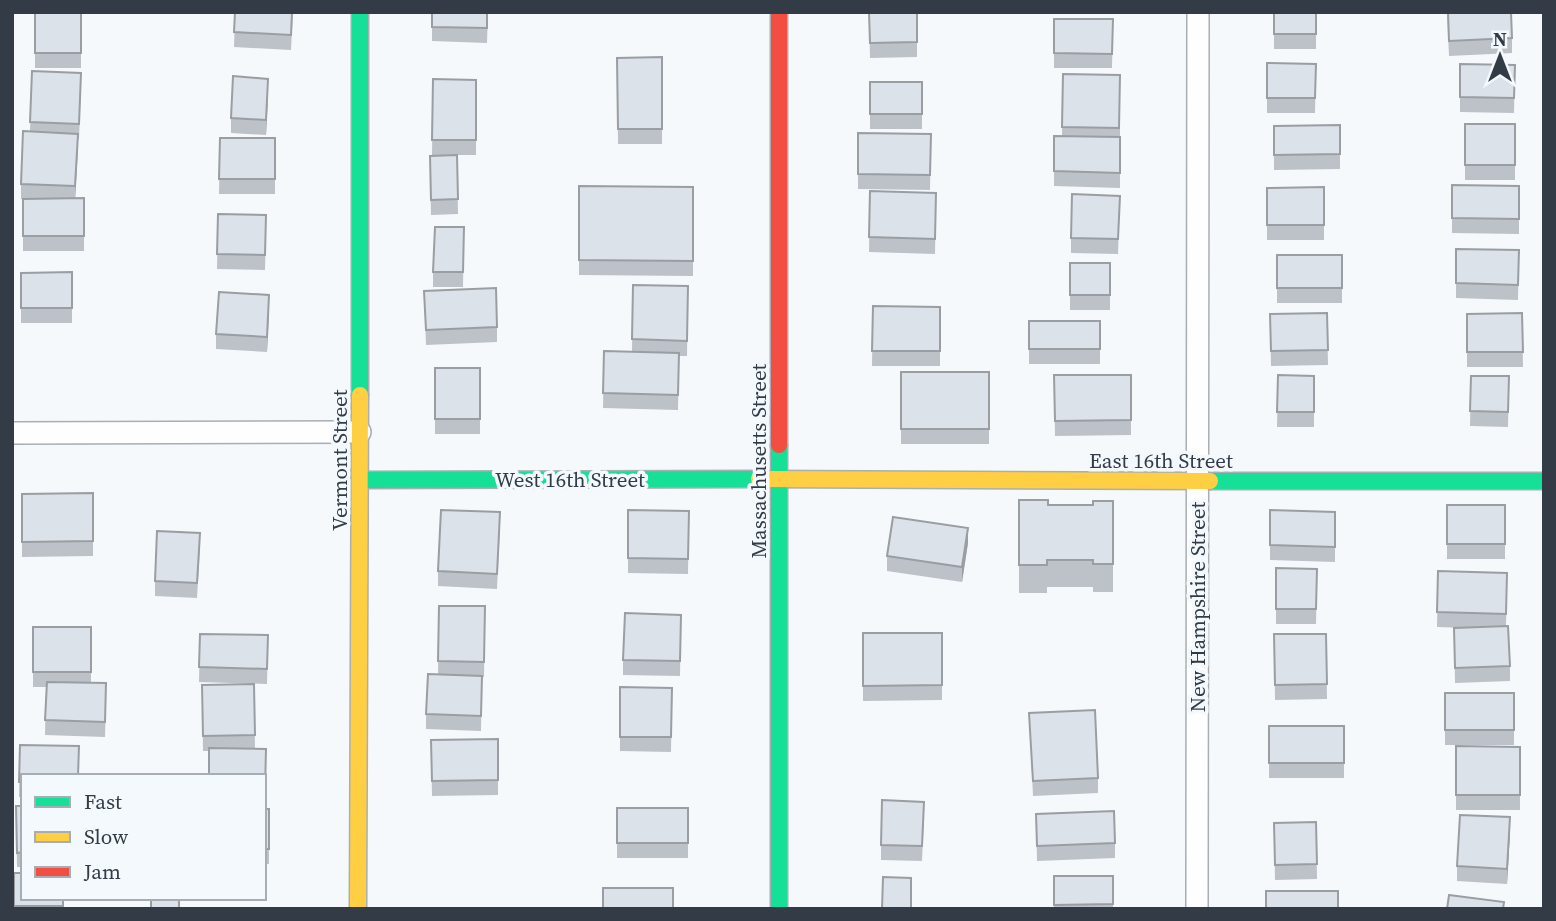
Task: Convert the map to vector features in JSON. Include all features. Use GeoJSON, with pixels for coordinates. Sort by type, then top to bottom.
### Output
{"type":"FeatureCollection","features":[{"type":"Feature","properties":{"kind":"street","name":"Vermont Street"},"geometry":{"type":"LineString","coordinates":[[358,909],[360,12]]}},
{"type":"Feature","properties":{"kind":"street","name":"Massachusetts Street"},"geometry":{"type":"LineString","coordinates":[[779,12],[779,909]]}},
{"type":"Feature","properties":{"kind":"street","name":"New Hampshire Street"},"geometry":{"type":"LineString","coordinates":[[1197,909],[1198,12]]}},
{"type":"Feature","properties":{"kind":"street"},"geometry":{"type":"LineString","coordinates":[[12,433],[360,432]]}},
{"type":"Feature","properties":{"kind":"street","name":"West 16th Street"},"geometry":{"type":"LineString","coordinates":[[360,480],[779,479]]}},
{"type":"Feature","properties":{"kind":"street","name":"East 16th Street"},"geometry":{"type":"LineString","coordinates":[[779,479],[1544,481]]}},
{"type":"Feature","properties":{"kind":"building"},"geometry":{"type":"Polygon","coordinates":[[[35,12],[81,12],[81,53],[35,53],[35,12]]]}},
{"type":"Feature","properties":{"kind":"building"},"geometry":{"type":"Polygon","coordinates":[[[235,12],[292,12],[291,35],[234,32],[235,12]]]}},
{"type":"Feature","properties":{"kind":"building"},"geometry":{"type":"Polygon","coordinates":[[[432,12],[487,12],[487,28],[432,27],[432,12]]]}},
{"type":"Feature","properties":{"kind":"building"},"geometry":{"type":"Polygon","coordinates":[[[869,12],[917,12],[917,42],[870,43],[869,12]]]}},
{"type":"Feature","properties":{"kind":"building"},"geometry":{"type":"Polygon","coordinates":[[[1274,12],[1316,12],[1316,34],[1274,34],[1274,12]]]}},
{"type":"Feature","properties":{"kind":"building"},"geometry":{"type":"Polygon","coordinates":[[[1448,12],[1511,12],[1512,38],[1449,41],[1448,12]]]}},
{"type":"Feature","properties":{"kind":"building"},"geometry":{"type":"Polygon","coordinates":[[[1054,19],[1113,19],[1112,54],[1054,53],[1054,19]]]}},
{"type":"Feature","properties":{"kind":"building"},"geometry":{"type":"Polygon","coordinates":[[[662,57],[662,129],[618,129],[617,58],[662,57]]]}},
{"type":"Feature","properties":{"kind":"building"},"geometry":{"type":"Polygon","coordinates":[[[1267,63],[1316,64],[1315,98],[1267,98],[1267,63]]]}},
{"type":"Feature","properties":{"kind":"building"},"geometry":{"type":"Polygon","coordinates":[[[1460,64],[1515,65],[1514,98],[1460,97],[1460,64]]]}},
{"type":"Feature","properties":{"kind":"building"},"geometry":{"type":"Polygon","coordinates":[[[32,71],[81,73],[79,124],[30,122],[32,71]]]}},
{"type":"Feature","properties":{"kind":"building"},"geometry":{"type":"Polygon","coordinates":[[[1063,74],[1120,75],[1119,128],[1062,127],[1063,74]]]}},
{"type":"Feature","properties":{"kind":"building"},"geometry":{"type":"Polygon","coordinates":[[[233,76],[268,79],[266,120],[231,118],[233,76]]]}},
{"type":"Feature","properties":{"kind":"building"},"geometry":{"type":"Polygon","coordinates":[[[433,79],[476,80],[476,140],[432,140],[433,79]]]}},
{"type":"Feature","properties":{"kind":"building"},"geometry":{"type":"Polygon","coordinates":[[[870,82],[922,82],[922,114],[870,114],[870,82]]]}},
{"type":"Feature","properties":{"kind":"building"},"geometry":{"type":"Polygon","coordinates":[[[1465,124],[1515,124],[1515,165],[1465,165],[1465,124]]]}},
{"type":"Feature","properties":{"kind":"building"},"geometry":{"type":"Polygon","coordinates":[[[1340,125],[1340,154],[1274,155],[1274,126],[1340,125]]]}},
{"type":"Feature","properties":{"kind":"building"},"geometry":{"type":"Polygon","coordinates":[[[23,131],[78,134],[75,186],[21,184],[23,131]]]}},
{"type":"Feature","properties":{"kind":"building"},"geometry":{"type":"Polygon","coordinates":[[[858,133],[931,134],[930,175],[858,174],[858,133]]]}},
{"type":"Feature","properties":{"kind":"building"},"geometry":{"type":"Polygon","coordinates":[[[1054,136],[1120,137],[1120,173],[1054,171],[1054,136]]]}},
{"type":"Feature","properties":{"kind":"building"},"geometry":{"type":"Polygon","coordinates":[[[220,138],[275,138],[275,179],[219,179],[220,138]]]}},
{"type":"Feature","properties":{"kind":"building"},"geometry":{"type":"Polygon","coordinates":[[[457,155],[458,199],[431,200],[430,156],[457,155]]]}},
{"type":"Feature","properties":{"kind":"building"},"geometry":{"type":"Polygon","coordinates":[[[1452,185],[1519,186],[1519,219],[1452,218],[1452,185]]]}},
{"type":"Feature","properties":{"kind":"building"},"geometry":{"type":"Polygon","coordinates":[[[579,186],[693,187],[693,261],[579,260],[579,186]]]}},
{"type":"Feature","properties":{"kind":"building"},"geometry":{"type":"Polygon","coordinates":[[[1324,187],[1324,225],[1267,225],[1267,188],[1324,187]]]}},
{"type":"Feature","properties":{"kind":"building"},"geometry":{"type":"Polygon","coordinates":[[[870,191],[936,193],[935,239],[869,237],[870,191]]]}},
{"type":"Feature","properties":{"kind":"building"},"geometry":{"type":"Polygon","coordinates":[[[1072,194],[1120,196],[1118,239],[1071,238],[1072,194]]]}},
{"type":"Feature","properties":{"kind":"building"},"geometry":{"type":"Polygon","coordinates":[[[84,198],[84,236],[23,236],[23,199],[84,198]]]}},
{"type":"Feature","properties":{"kind":"building"},"geometry":{"type":"Polygon","coordinates":[[[218,214],[266,215],[265,255],[217,254],[218,214]]]}},
{"type":"Feature","properties":{"kind":"building"},"geometry":{"type":"Polygon","coordinates":[[[435,227],[464,227],[463,272],[433,272],[435,227]]]}},
{"type":"Feature","properties":{"kind":"building"},"geometry":{"type":"Polygon","coordinates":[[[1456,249],[1519,250],[1518,285],[1456,283],[1456,249]]]}},
{"type":"Feature","properties":{"kind":"building"},"geometry":{"type":"Polygon","coordinates":[[[1277,255],[1342,255],[1342,288],[1277,288],[1277,255]]]}},
{"type":"Feature","properties":{"kind":"building"},"geometry":{"type":"Polygon","coordinates":[[[1070,263],[1110,263],[1110,295],[1070,295],[1070,263]]]}},
{"type":"Feature","properties":{"kind":"building"},"geometry":{"type":"Polygon","coordinates":[[[72,272],[72,308],[21,308],[21,273],[72,272]]]}},
{"type":"Feature","properties":{"kind":"building"},"geometry":{"type":"Polygon","coordinates":[[[633,285],[688,286],[687,341],[632,339],[633,285]]]}},
{"type":"Feature","properties":{"kind":"building"},"geometry":{"type":"Polygon","coordinates":[[[496,288],[497,327],[426,330],[424,291],[496,288]]]}},
{"type":"Feature","properties":{"kind":"building"},"geometry":{"type":"Polygon","coordinates":[[[219,292],[269,295],[267,337],[216,334],[219,292]]]}},
{"type":"Feature","properties":{"kind":"building"},"geometry":{"type":"Polygon","coordinates":[[[873,306],[940,307],[940,351],[872,351],[873,306]]]}},
{"type":"Feature","properties":{"kind":"building"},"geometry":{"type":"Polygon","coordinates":[[[1327,313],[1328,350],[1271,351],[1270,314],[1327,313]]]}},
{"type":"Feature","properties":{"kind":"building"},"geometry":{"type":"Polygon","coordinates":[[[1522,313],[1523,352],[1467,352],[1467,314],[1522,313]]]}},
{"type":"Feature","properties":{"kind":"building"},"geometry":{"type":"Polygon","coordinates":[[[1029,321],[1100,321],[1100,349],[1029,349],[1029,321]]]}},
{"type":"Feature","properties":{"kind":"building"},"geometry":{"type":"Polygon","coordinates":[[[604,351],[679,353],[678,395],[603,393],[604,351]]]}},
{"type":"Feature","properties":{"kind":"building"},"geometry":{"type":"Polygon","coordinates":[[[435,368],[480,368],[480,419],[435,419],[435,368]]]}},
{"type":"Feature","properties":{"kind":"building"},"geometry":{"type":"Polygon","coordinates":[[[901,372],[989,372],[989,429],[901,429],[901,372]]]}},
{"type":"Feature","properties":{"kind":"building"},"geometry":{"type":"Polygon","coordinates":[[[1054,375],[1131,375],[1131,420],[1055,421],[1054,375]]]}},
{"type":"Feature","properties":{"kind":"building"},"geometry":{"type":"Polygon","coordinates":[[[1278,375],[1314,376],[1314,412],[1277,412],[1278,375]]]}},
{"type":"Feature","properties":{"kind":"building"},"geometry":{"type":"Polygon","coordinates":[[[1471,376],[1509,376],[1508,412],[1470,411],[1471,376]]]}},
{"type":"Feature","properties":{"kind":"building"},"geometry":{"type":"Polygon","coordinates":[[[93,493],[93,541],[22,542],[22,494],[93,493]]]}},
{"type":"Feature","properties":{"kind":"building"},"geometry":{"type":"Polygon","coordinates":[[[1019,500],[1048,500],[1048,505],[1093,505],[1093,501],[1113,501],[1113,564],[1093,564],[1093,560],[1047,560],[1047,565],[1019,565],[1019,500]]]}},
{"type":"Feature","properties":{"kind":"building"},"geometry":{"type":"Polygon","coordinates":[[[1447,505],[1505,505],[1505,544],[1447,544],[1447,505]]]}},
{"type":"Feature","properties":{"kind":"building"},"geometry":{"type":"Polygon","coordinates":[[[441,510],[500,512],[497,574],[438,571],[441,510]]]}},
{"type":"Feature","properties":{"kind":"building"},"geometry":{"type":"Polygon","coordinates":[[[628,510],[689,511],[688,559],[628,558],[628,510]]]}},
{"type":"Feature","properties":{"kind":"building"},"geometry":{"type":"Polygon","coordinates":[[[1270,510],[1335,512],[1335,547],[1270,545],[1270,510]]]}},
{"type":"Feature","properties":{"kind":"building"},"geometry":{"type":"Polygon","coordinates":[[[893,517],[968,528],[962,567],[887,556],[893,517]]]}},
{"type":"Feature","properties":{"kind":"building"},"geometry":{"type":"Polygon","coordinates":[[[157,531],[200,533],[197,583],[155,581],[157,531]]]}},
{"type":"Feature","properties":{"kind":"building"},"geometry":{"type":"Polygon","coordinates":[[[1276,568],[1317,569],[1316,609],[1276,609],[1276,568]]]}},
{"type":"Feature","properties":{"kind":"building"},"geometry":{"type":"Polygon","coordinates":[[[1438,571],[1507,573],[1506,614],[1437,612],[1438,571]]]}},
{"type":"Feature","properties":{"kind":"building"},"geometry":{"type":"Polygon","coordinates":[[[439,606],[485,606],[484,662],[438,661],[439,606]]]}},
{"type":"Feature","properties":{"kind":"building"},"geometry":{"type":"Polygon","coordinates":[[[625,613],[681,615],[680,661],[623,660],[625,613]]]}},
{"type":"Feature","properties":{"kind":"building"},"geometry":{"type":"Polygon","coordinates":[[[1508,626],[1510,666],[1455,668],[1454,628],[1508,626]]]}},
{"type":"Feature","properties":{"kind":"building"},"geometry":{"type":"Polygon","coordinates":[[[33,627],[91,627],[91,672],[33,672],[33,627]]]}},
{"type":"Feature","properties":{"kind":"building"},"geometry":{"type":"Polygon","coordinates":[[[863,633],[942,633],[942,685],[863,686],[863,633]]]}},
{"type":"Feature","properties":{"kind":"building"},"geometry":{"type":"Polygon","coordinates":[[[200,634],[268,635],[267,669],[199,667],[200,634]]]}},
{"type":"Feature","properties":{"kind":"building"},"geometry":{"type":"Polygon","coordinates":[[[1274,634],[1326,634],[1327,684],[1275,685],[1274,634]]]}},
{"type":"Feature","properties":{"kind":"building"},"geometry":{"type":"Polygon","coordinates":[[[428,674],[482,676],[481,716],[426,714],[428,674]]]}},
{"type":"Feature","properties":{"kind":"building"},"geometry":{"type":"Polygon","coordinates":[[[47,682],[106,683],[105,722],[45,720],[47,682]]]}},
{"type":"Feature","properties":{"kind":"building"},"geometry":{"type":"Polygon","coordinates":[[[254,684],[255,735],[203,736],[202,685],[254,684]]]}},
{"type":"Feature","properties":{"kind":"building"},"geometry":{"type":"Polygon","coordinates":[[[620,687],[672,688],[671,737],[620,737],[620,687]]]}},
{"type":"Feature","properties":{"kind":"building"},"geometry":{"type":"Polygon","coordinates":[[[1445,693],[1514,693],[1514,730],[1445,730],[1445,693]]]}},
{"type":"Feature","properties":{"kind":"building"},"geometry":{"type":"Polygon","coordinates":[[[1095,710],[1098,778],[1033,781],[1029,713],[1095,710]]]}},
{"type":"Feature","properties":{"kind":"building"},"geometry":{"type":"Polygon","coordinates":[[[1269,726],[1344,726],[1344,763],[1269,763],[1269,726]]]}},
{"type":"Feature","properties":{"kind":"building"},"geometry":{"type":"Polygon","coordinates":[[[498,739],[498,780],[432,781],[431,740],[498,739]]]}},
{"type":"Feature","properties":{"kind":"building"},"geometry":{"type":"Polygon","coordinates":[[[20,745],[79,746],[78,774],[21,774],[19,782],[20,745]]]}},
{"type":"Feature","properties":{"kind":"building"},"geometry":{"type":"Polygon","coordinates":[[[1456,746],[1520,747],[1520,795],[1456,795],[1456,746]]]}},
{"type":"Feature","properties":{"kind":"building"},"geometry":{"type":"Polygon","coordinates":[[[209,748],[266,749],[265,774],[209,774],[209,748]]]}},
{"type":"Feature","properties":{"kind":"building"},"geometry":{"type":"Polygon","coordinates":[[[882,800],[924,802],[922,846],[881,845],[882,800]]]}},
{"type":"Feature","properties":{"kind":"building"},"geometry":{"type":"Polygon","coordinates":[[[16,806],[21,806],[21,852],[17,853],[16,806]]]}},
{"type":"Feature","properties":{"kind":"building"},"geometry":{"type":"Polygon","coordinates":[[[617,808],[688,808],[688,843],[617,843],[617,808]]]}},
{"type":"Feature","properties":{"kind":"building"},"geometry":{"type":"Polygon","coordinates":[[[266,809],[269,809],[269,849],[266,849],[266,809]]]}},
{"type":"Feature","properties":{"kind":"building"},"geometry":{"type":"Polygon","coordinates":[[[1114,811],[1115,843],[1037,846],[1036,814],[1114,811]]]}},
{"type":"Feature","properties":{"kind":"building"},"geometry":{"type":"Polygon","coordinates":[[[1460,815],[1510,817],[1507,869],[1457,866],[1460,815]]]}},
{"type":"Feature","properties":{"kind":"building"},"geometry":{"type":"Polygon","coordinates":[[[1316,822],[1317,864],[1275,865],[1274,823],[1316,822]]]}},
{"type":"Feature","properties":{"kind":"building"},"geometry":{"type":"Polygon","coordinates":[[[14,873],[21,873],[21,900],[63,900],[63,906],[14,906],[14,873]]]}},
{"type":"Feature","properties":{"kind":"building"},"geometry":{"type":"Polygon","coordinates":[[[1054,876],[1113,876],[1113,904],[1054,905],[1054,876]]]}},
{"type":"Feature","properties":{"kind":"building"},"geometry":{"type":"Polygon","coordinates":[[[883,877],[911,878],[911,909],[882,909],[883,877]]]}},
{"type":"Feature","properties":{"kind":"building"},"geometry":{"type":"Polygon","coordinates":[[[603,888],[673,888],[673,909],[603,909],[603,888]]]}},
{"type":"Feature","properties":{"kind":"building"},"geometry":{"type":"Polygon","coordinates":[[[1266,891],[1338,891],[1338,909],[1266,909],[1266,891]]]}},
{"type":"Feature","properties":{"kind":"building"},"geometry":{"type":"Polygon","coordinates":[[[1449,895],[1504,902],[1503,909],[1447,909],[1449,895]]]}},
{"type":"Feature","properties":{"kind":"building"},"geometry":{"type":"Polygon","coordinates":[[[151,900],[179,900],[179,909],[151,909],[151,900]]]}},
{"type":"Feature","properties":{"kind":"traffic: fast"},"geometry":{"type":"LineString","coordinates":[[360,12],[360,395]]}},
{"type":"Feature","properties":{"kind":"traffic: fast"},"geometry":{"type":"LineString","coordinates":[[779,445],[779,909]]}},
{"type":"Feature","properties":{"kind":"traffic: fast"},"geometry":{"type":"LineString","coordinates":[[360,480],[759,479]]}},
{"type":"Feature","properties":{"kind":"traffic: fast"},"geometry":{"type":"LineString","coordinates":[[1210,481],[1544,481]]}},
{"type":"Feature","properties":{"kind":"traffic: slow"},"geometry":{"type":"LineString","coordinates":[[358,909],[360,395]]}},
{"type":"Feature","properties":{"kind":"traffic: slow"},"geometry":{"type":"LineString","coordinates":[[759,479],[1210,481]]}},
{"type":"Feature","properties":{"kind":"traffic: jam"},"geometry":{"type":"LineString","coordinates":[[779,12],[779,445]]}}]}
